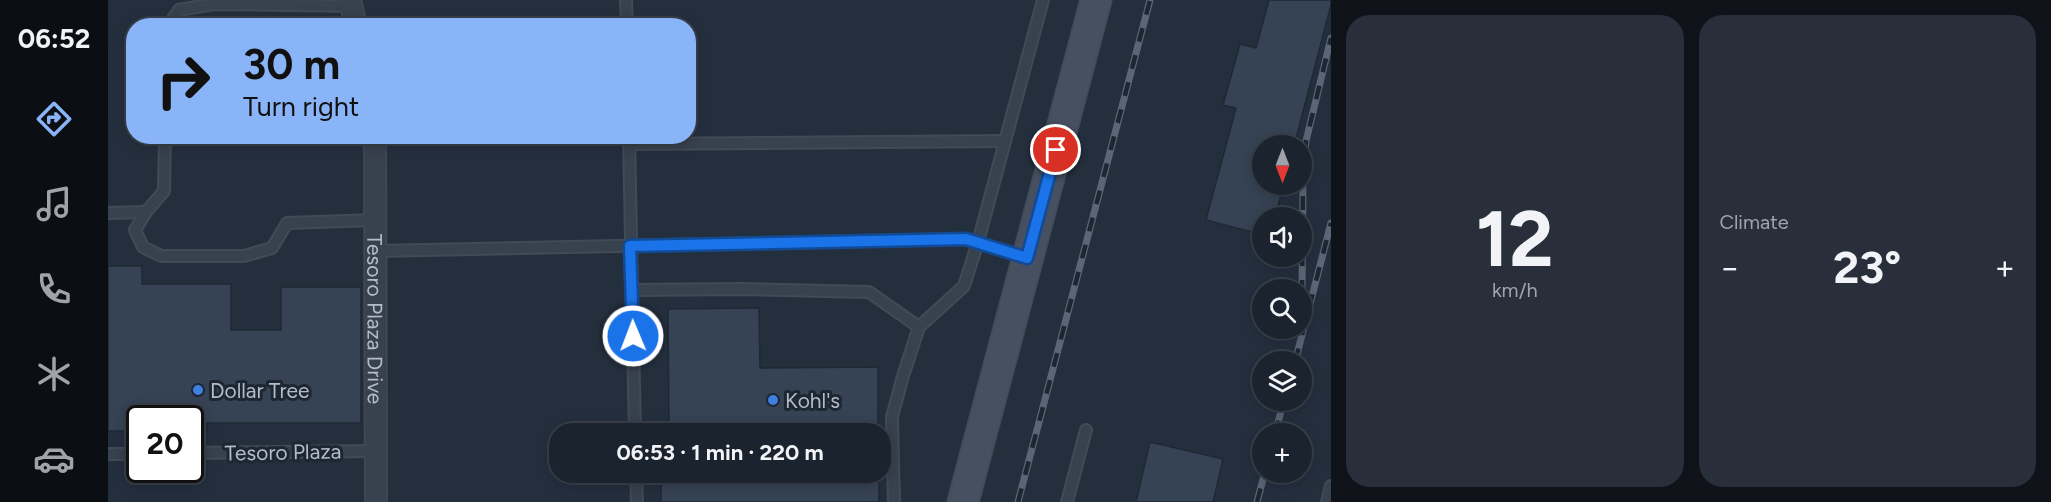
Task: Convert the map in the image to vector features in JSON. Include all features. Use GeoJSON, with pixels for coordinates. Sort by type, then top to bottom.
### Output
{"type":"FeatureCollection","features":[{"type":"Feature","properties":{"kind":"main road"},"geometry":{"type":"LineString","coordinates":[[963,502],[1096,0]]}},
{"type":"Feature","properties":{"kind":"street","name":"Tesoro Plaza Drive"},"geometry":{"type":"LineString","coordinates":[[375,144],[376,502]]}},
{"type":"Feature","properties":{"kind":"lane"},"geometry":{"type":"LineString","coordinates":[[626,0],[627,18]]}},
{"type":"Feature","properties":{"kind":"lane"},"geometry":{"type":"LineString","coordinates":[[894,502],[892,417],[919,327],[964,286],[1043,0]]}},
{"type":"Feature","properties":{"kind":"lane"},"geometry":{"type":"LineString","coordinates":[[174,18],[179,10],[213,4],[353,10]]}},
{"type":"Feature","properties":{"kind":"lane"},"geometry":{"type":"LineString","coordinates":[[696,140],[1005,141]]}},
{"type":"Feature","properties":{"kind":"lane"},"geometry":{"type":"LineString","coordinates":[[165,144],[164,191],[135,230],[144,247],[161,256],[244,256],[272,248],[286,223],[375,220]]}},
{"type":"Feature","properties":{"kind":"lane"},"geometry":{"type":"LineString","coordinates":[[629,144],[635,423]]}},
{"type":"Feature","properties":{"kind":"lane"},"geometry":{"type":"LineString","coordinates":[[108,213],[147,212]]}},
{"type":"Feature","properties":{"kind":"lane"},"geometry":{"type":"LineString","coordinates":[[375,251],[966,239],[1027,258]]}},
{"type":"Feature","properties":{"kind":"lane"},"geometry":{"type":"LineString","coordinates":[[632,290],[743,289],[869,292],[919,327]]}},
{"type":"Feature","properties":{"kind":"lane"},"geometry":{"type":"LineString","coordinates":[[1067,502],[1086,430]]}},
{"type":"Feature","properties":{"kind":"lane","name":"Tesoro Plaza"},"geometry":{"type":"LineString","coordinates":[[204,453],[375,451]]}},
{"type":"Feature","properties":{"kind":"lane"},"geometry":{"type":"LineString","coordinates":[[108,454],[126,454]]}},
{"type":"Feature","properties":{"kind":"lane"},"geometry":{"type":"LineString","coordinates":[[636,483],[637,502]]}},
{"type":"Feature","properties":{"kind":"lane"},"geometry":{"type":"LineString","coordinates":[[1327,502],[1331,486]]}},
{"type":"Feature","properties":{"kind":"building"},"geometry":{"type":"Polygon","coordinates":[[[1269,0],[1331,0],[1297,135],[1252,135],[1252,195],[1281,195],[1278,207],[1252,207],[1252,232],[1206,220],[1236,108],[1223,105],[1240,44],[1256,48],[1269,0]]]}},
{"type":"Feature","properties":{"kind":"building"},"geometry":{"type":"Polygon","coordinates":[[[108,266],[142,266],[142,284],[231,284],[231,330],[281,330],[281,287],[361,287],[361,423],[207,423],[207,431],[204,431],[204,405],[126,405],[126,431],[108,431],[108,266]]]}},
{"type":"Feature","properties":{"kind":"building","name":"Kohl's"},"geometry":{"type":"Polygon","coordinates":[[[759,308],[760,368],[878,367],[878,423],[669,423],[668,309],[759,308]]]}},
{"type":"Feature","properties":{"kind":"building"},"geometry":{"type":"Polygon","coordinates":[[[1150,442],[1223,459],[1213,502],[1136,502],[1150,442]]]}},
{"type":"Feature","properties":{"kind":"building","name":"Kohl's"},"geometry":{"type":"Polygon","coordinates":[[[661,483],[879,483],[879,502],[661,502],[661,483]]]}},
{"type":"Feature","properties":{"kind":"railway"},"geometry":{"type":"LineString","coordinates":[[1018,502],[1150,0]]}},
{"type":"Feature","properties":{"kind":"railway"},"geometry":{"type":"LineString","coordinates":[[1302,279],[1303,183],[1306,141],[1331,38]]}},
{"type":"Feature","properties":{"kind":"railway"},"geometry":{"type":"LineString","coordinates":[[1298,351],[1331,223]]}},
{"type":"Feature","properties":{"kind":"railway"},"geometry":{"type":"LineString","coordinates":[[1278,423],[1281,411]]}},
{"type":"Feature","properties":{"kind":"railway"},"geometry":{"type":"LineString","coordinates":[[1257,502],[1262,483]]}},
{"type":"Feature","properties":{"kind":"place","name":"Dollar Tree"},"geometry":{"type":"Point","coordinates":[198,390]}},
{"type":"Feature","properties":{"kind":"place","name":"Kohl's"},"geometry":{"type":"Point","coordinates":[773,400]}},
{"type":"Feature","properties":{"kind":"route"},"geometry":{"type":"LineString","coordinates":[[633,336],[630,246],[966,239],[1027,258],[1056,150]]}}]}
